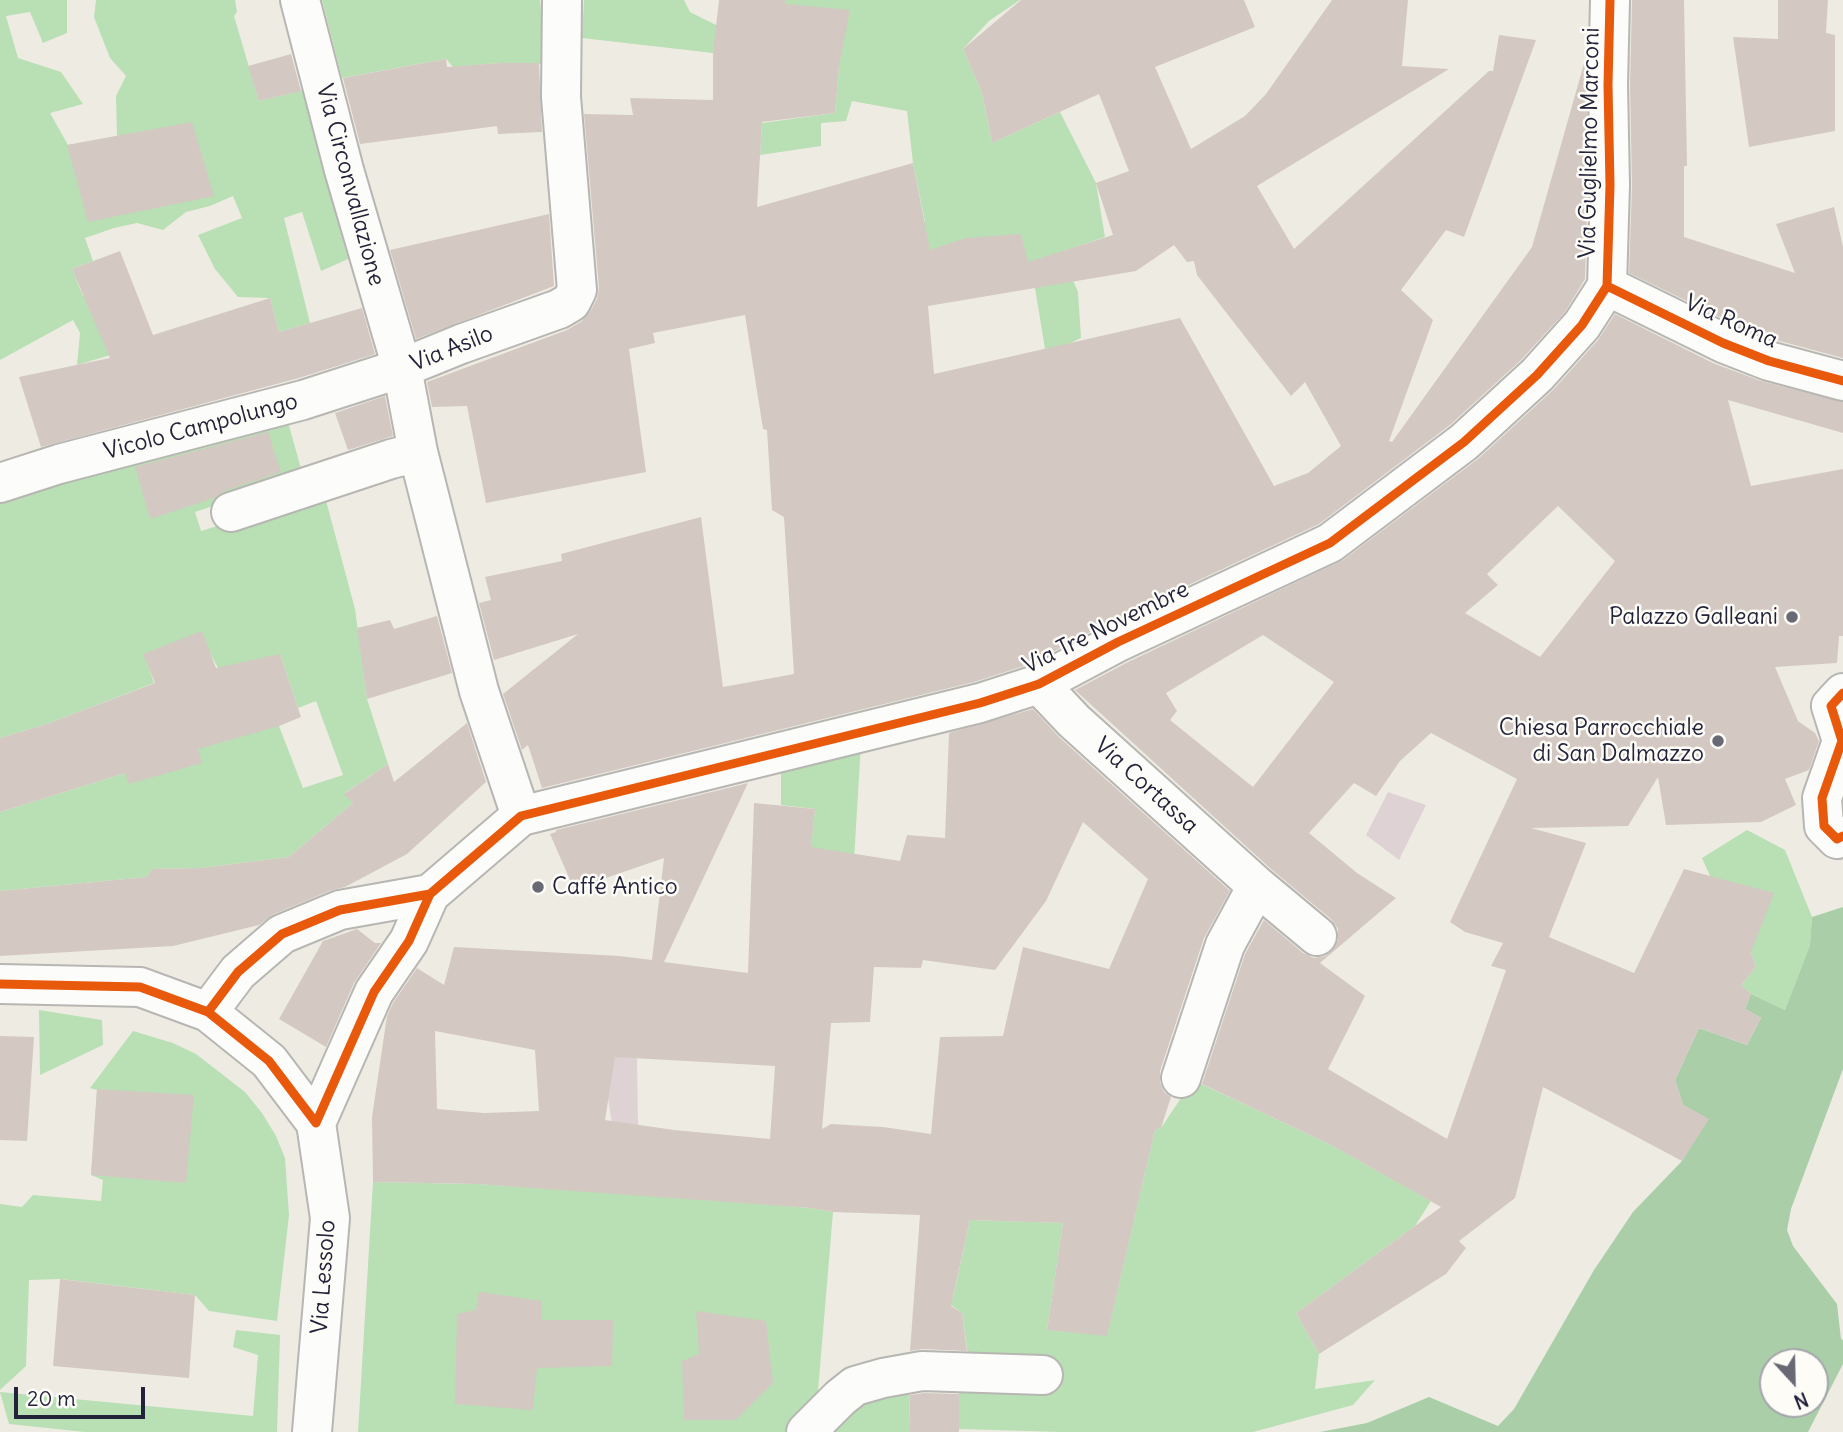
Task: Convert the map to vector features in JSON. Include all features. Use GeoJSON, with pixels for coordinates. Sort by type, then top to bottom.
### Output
{"type":"FeatureCollection","features":[{"type":"Feature","properties":{"kind":"street","name":"Via Circonvallazione"},"geometry":{"type":"LineString","coordinates":[[300,0],[344,170],[402,368]]}},
{"type":"Feature","properties":{"kind":"street","name":"Via Asilo"},"geometry":{"type":"LineString","coordinates":[[521,816],[479,691],[418,452],[402,368],[559,309],[571,302],[577,290],[561,97],[562,0]]}},
{"type":"Feature","properties":{"kind":"street","name":"Via Guglielmo Marconi"},"geometry":{"type":"LineString","coordinates":[[1607,286],[1611,0]]}},
{"type":"Feature","properties":{"kind":"street","name":"Via Roma"},"geometry":{"type":"LineString","coordinates":[[1607,286],[1769,362],[1843,382]]}},
{"type":"Feature","properties":{"kind":"street","name":"Via Tre Novembre"},"geometry":{"type":"LineString","coordinates":[[521,816],[981,703],[1039,684],[1118,642],[1330,542],[1464,442],[1537,375],[1582,325],[1607,286]]}},
{"type":"Feature","properties":{"kind":"street","name":"Vicolo Campolungo"},"geometry":{"type":"LineString","coordinates":[[0,483],[59,464],[303,400],[402,368]]}},
{"type":"Feature","properties":{"kind":"street"},"geometry":{"type":"LineString","coordinates":[[231,512],[418,452]]}},
{"type":"Feature","properties":{"kind":"street","name":"Via Cortassa"},"geometry":{"type":"LineString","coordinates":[[1039,684],[1074,721],[1257,886],[1317,936]]}},
{"type":"Feature","properties":{"kind":"street"},"geometry":{"type":"LineString","coordinates":[[1843,693],[1831,706],[1842,741],[1822,798],[1824,826],[1837,839],[1843,836]]}},
{"type":"Feature","properties":{"kind":"street"},"geometry":{"type":"LineString","coordinates":[[16,984],[140,987],[208,1012],[269,1060],[316,1123],[374,992],[410,941],[429,894],[521,816]]}},
{"type":"Feature","properties":{"kind":"street"},"geometry":{"type":"LineString","coordinates":[[1181,1078],[1225,945],[1257,886]]}},
{"type":"Feature","properties":{"kind":"street"},"geometry":{"type":"LineString","coordinates":[[208,1012],[238,972],[282,934],[340,910],[429,894]]}},
{"type":"Feature","properties":{"kind":"street","name":"Via Lessolo"},"geometry":{"type":"LineString","coordinates":[[312,1432],[330,1218],[316,1123]]}},
{"type":"Feature","properties":{"kind":"street"},"geometry":{"type":"LineString","coordinates":[[806,1432],[855,1386],[883,1378],[922,1371],[1044,1375]]}},
{"type":"Feature","properties":{"kind":"shaded area"},"geometry":{"type":"Polygon","coordinates":[[[1388,792],[1426,805],[1399,860],[1366,835],[1388,792]]]}},
{"type":"Feature","properties":{"kind":"shaded area"},"geometry":{"type":"Polygon","coordinates":[[[615,1054],[637,1058],[638,1125],[612,1124],[608,1098],[615,1054]]]}},
{"type":"Feature","properties":{"kind":"green space"},"geometry":{"type":"Polygon","coordinates":[[[0,0],[67,0],[67,33],[43,43],[30,12],[6,16],[18,58],[61,72],[83,104],[50,113],[68,145],[117,136],[116,96],[126,76],[110,58],[94,17],[96,0],[235,0],[237,12],[234,16],[259,101],[308,89],[333,205],[348,259],[321,271],[302,212],[284,218],[310,323],[279,332],[270,298],[238,297],[215,269],[198,235],[242,218],[233,196],[186,212],[163,230],[137,223],[85,238],[93,261],[72,269],[83,296],[101,290],[124,351],[77,365],[80,333],[73,320],[0,360],[0,0]]]}},
{"type":"Feature","properties":{"kind":"green space"},"geometry":{"type":"Polygon","coordinates":[[[322,0],[540,0],[546,64],[500,63],[453,67],[446,59],[342,78],[322,0]]]}},
{"type":"Feature","properties":{"kind":"green space"},"geometry":{"type":"Polygon","coordinates":[[[584,0],[684,0],[690,12],[718,26],[713,53],[582,38],[584,0]]]}},
{"type":"Feature","properties":{"kind":"green space"},"geometry":{"type":"Polygon","coordinates":[[[785,0],[1020,0],[989,21],[963,49],[982,93],[992,143],[1060,112],[1096,183],[1105,237],[1061,252],[1078,292],[1081,338],[1064,346],[1045,349],[1035,288],[909,258],[899,232],[925,222],[913,163],[907,111],[852,101],[846,121],[821,123],[821,146],[760,155],[762,123],[835,113],[839,66],[785,4],[785,0]]]}},
{"type":"Feature","properties":{"kind":"green space"},"geometry":{"type":"Polygon","coordinates":[[[285,411],[303,476],[195,512],[201,531],[324,493],[355,609],[367,699],[388,764],[345,793],[353,803],[289,857],[202,868],[153,869],[147,877],[0,891],[0,812],[125,773],[178,687],[218,668],[208,649],[144,654],[154,683],[47,724],[0,738],[0,494],[285,411]],[[280,654],[279,726],[303,788],[343,775],[316,701],[298,708],[280,654]]]}},
{"type":"Feature","properties":{"kind":"green space"},"geometry":{"type":"Polygon","coordinates":[[[861,744],[852,893],[809,863],[815,809],[781,805],[781,763],[861,744]]]}},
{"type":"Feature","properties":{"kind":"green space"},"geometry":{"type":"Polygon","coordinates":[[[1747,830],[1785,850],[1812,917],[1810,945],[1785,1010],[1751,994],[1741,985],[1756,967],[1751,952],[1702,858],[1747,830]]]}},
{"type":"Feature","properties":{"kind":"green space"},"geometry":{"type":"Polygon","coordinates":[[[1843,907],[1843,1069],[1791,1209],[1787,1230],[1793,1246],[1837,1304],[1843,1340],[1843,1364],[1829,1391],[1829,1348],[1759,1348],[1759,1418],[1815,1418],[1808,1432],[1320,1432],[1367,1423],[1429,1397],[1498,1426],[1514,1409],[1594,1270],[1633,1212],[1682,1161],[1708,1119],[1683,1105],[1675,1080],[1699,1028],[1747,1045],[1761,1018],[1745,1009],[1751,994],[1785,1010],[1810,945],[1812,917],[1843,907]]]}},
{"type":"Feature","properties":{"kind":"green space"},"geometry":{"type":"Polygon","coordinates":[[[39,1010],[102,1020],[103,1045],[40,1075],[39,1010]]]}},
{"type":"Feature","properties":{"kind":"green space"},"geometry":{"type":"Polygon","coordinates":[[[133,1031],[173,1043],[196,1054],[245,1092],[276,1136],[285,1158],[289,1215],[277,1321],[209,1311],[195,1295],[61,1279],[29,1280],[26,1366],[0,1390],[0,1204],[22,1207],[33,1195],[101,1201],[103,1180],[91,1175],[97,1090],[90,1088],[133,1031]]]}},
{"type":"Feature","properties":{"kind":"green space"},"geometry":{"type":"Polygon","coordinates":[[[1193,1080],[1331,1145],[1431,1201],[1415,1226],[1296,1313],[1319,1354],[1315,1389],[1375,1380],[1353,1405],[1253,1432],[959,1429],[959,1391],[968,1355],[962,1313],[944,1300],[953,1298],[970,1220],[1063,1223],[1047,1330],[1107,1335],[1155,1130],[1161,1128],[1193,1080]]]}},
{"type":"Feature","properties":{"kind":"green space"},"geometry":{"type":"Polygon","coordinates":[[[373,1182],[477,1184],[603,1192],[833,1212],[817,1403],[791,1432],[358,1432],[373,1182]]]}},
{"type":"Feature","properties":{"kind":"green space"},"geometry":{"type":"Polygon","coordinates":[[[236,1330],[280,1335],[277,1432],[85,1432],[9,1424],[0,1392],[253,1416],[258,1355],[233,1347],[236,1330]]]}},
{"type":"Feature","properties":{"kind":"green space"},"geometry":{"type":"Polygon","coordinates":[[[910,1388],[909,1432],[817,1432],[868,1391],[910,1388]]]}},
{"type":"Feature","properties":{"kind":"building"},"geometry":{"type":"Polygon","coordinates":[[[719,0],[785,0],[785,4],[850,10],[839,66],[835,113],[762,122],[757,207],[913,163],[930,250],[966,238],[1021,234],[1028,262],[1113,235],[1096,183],[1129,171],[1099,94],[992,143],[982,93],[963,49],[1021,0],[1244,0],[1255,27],[1155,67],[1191,149],[1245,116],[1266,94],[1332,0],[1408,0],[1402,66],[1449,69],[1257,186],[1294,249],[1489,71],[1493,71],[1499,35],[1536,40],[1464,237],[1446,230],[1401,290],[1433,320],[1389,441],[1392,442],[1532,247],[1587,53],[1588,185],[1585,279],[1565,312],[1521,360],[1450,425],[1319,524],[1109,622],[1030,664],[974,682],[542,788],[528,745],[522,750],[503,694],[578,634],[494,660],[479,603],[491,600],[485,577],[562,561],[561,554],[701,517],[723,687],[794,674],[784,517],[772,510],[767,430],[763,429],[745,315],[653,333],[655,343],[629,349],[646,472],[486,503],[467,406],[432,407],[427,382],[567,330],[582,321],[590,312],[599,288],[584,114],[633,115],[630,98],[713,100],[713,53],[719,0]],[[1174,245],[1136,271],[928,306],[934,374],[1180,318],[1274,486],[1308,473],[1341,446],[1305,382],[1291,396],[1197,275],[1194,261],[1187,262],[1174,245]]]}},
{"type":"Feature","properties":{"kind":"building"},"geometry":{"type":"Polygon","coordinates":[[[1632,0],[1684,0],[1687,166],[1684,166],[1684,237],[1795,273],[1776,224],[1834,207],[1843,247],[1843,358],[1776,340],[1732,323],[1629,273],[1632,0]]]}},
{"type":"Feature","properties":{"kind":"building"},"geometry":{"type":"Polygon","coordinates":[[[1778,0],[1828,0],[1826,33],[1835,35],[1835,131],[1749,147],[1733,37],[1778,39],[1778,0]]]}},
{"type":"Feature","properties":{"kind":"building"},"geometry":{"type":"Polygon","coordinates":[[[291,54],[301,91],[259,101],[248,66],[291,54]]]}},
{"type":"Feature","properties":{"kind":"building"},"geometry":{"type":"Polygon","coordinates":[[[446,59],[447,67],[539,63],[542,132],[498,134],[497,126],[360,144],[343,78],[446,59]]]}},
{"type":"Feature","properties":{"kind":"building"},"geometry":{"type":"Polygon","coordinates":[[[192,122],[214,196],[88,222],[67,145],[192,122]]]}},
{"type":"Feature","properties":{"kind":"building"},"geometry":{"type":"Polygon","coordinates":[[[549,214],[554,286],[416,339],[390,250],[549,214]]]}},
{"type":"Feature","properties":{"kind":"building"},"geometry":{"type":"Polygon","coordinates":[[[120,251],[153,335],[270,298],[279,332],[362,308],[375,354],[299,378],[41,447],[19,377],[110,358],[72,269],[120,251]]]}},
{"type":"Feature","properties":{"kind":"building"},"geometry":{"type":"Polygon","coordinates":[[[1615,314],[1713,363],[1761,381],[1843,402],[1843,433],[1728,400],[1751,486],[1843,469],[1843,636],[1839,636],[1837,663],[1775,667],[1798,721],[1815,733],[1819,741],[1809,770],[1785,779],[1796,805],[1761,822],[1666,825],[1658,777],[1628,826],[1531,828],[1586,843],[1549,937],[1634,973],[1684,869],[1774,893],[1751,952],[1756,967],[1741,985],[1751,994],[1745,1009],[1761,1018],[1747,1045],[1699,1028],[1675,1080],[1683,1105],[1709,1119],[1682,1161],[1543,1087],[1515,1198],[1459,1241],[1466,1248],[1446,1274],[1319,1354],[1296,1313],[1441,1207],[1331,1145],[1202,1084],[1245,954],[1264,920],[1303,953],[1314,958],[1325,956],[1333,950],[1338,940],[1338,929],[1331,919],[1271,869],[1075,690],[1343,560],[1479,458],[1553,390],[1598,340],[1615,314]],[[1558,506],[1487,574],[1498,585],[1465,613],[1540,657],[1615,561],[1558,506]],[[1263,635],[1166,693],[1177,711],[1170,720],[1253,787],[1334,682],[1263,635]],[[1431,733],[1400,761],[1376,796],[1354,783],[1309,833],[1357,873],[1396,898],[1320,963],[1365,996],[1328,1069],[1447,1139],[1506,970],[1491,966],[1503,943],[1465,932],[1450,922],[1517,779],[1431,733]]]}},
{"type":"Feature","properties":{"kind":"building"},"geometry":{"type":"Polygon","coordinates":[[[385,396],[393,436],[348,450],[335,413],[385,396]]]}},
{"type":"Feature","properties":{"kind":"building"},"geometry":{"type":"Polygon","coordinates":[[[268,432],[281,472],[150,519],[135,467],[268,432]]]}},
{"type":"Feature","properties":{"kind":"building"},"geometry":{"type":"Polygon","coordinates":[[[437,616],[452,673],[367,699],[357,628],[390,620],[394,629],[437,616]]]}},
{"type":"Feature","properties":{"kind":"building"},"geometry":{"type":"Polygon","coordinates":[[[202,631],[216,668],[280,654],[301,717],[198,749],[202,763],[129,784],[125,773],[0,812],[0,738],[47,724],[155,683],[143,654],[202,631]]]}},
{"type":"Feature","properties":{"kind":"building"},"geometry":{"type":"Polygon","coordinates":[[[1033,709],[1059,737],[1230,891],[1204,938],[1160,1071],[1160,1083],[1164,1092],[1171,1097],[1161,1128],[1155,1130],[1107,1336],[1047,1330],[1063,1223],[970,1220],[951,1306],[962,1313],[967,1351],[910,1351],[920,1215],[833,1212],[811,1208],[477,1184],[373,1182],[372,1117],[387,1016],[417,968],[444,985],[454,947],[652,960],[664,858],[574,889],[550,834],[556,830],[748,783],[664,962],[748,973],[754,803],[815,809],[811,847],[900,861],[907,835],[945,838],[949,733],[1033,709]],[[1083,822],[1046,901],[995,970],[923,960],[921,968],[874,967],[870,1022],[831,1023],[822,1129],[831,1124],[883,1127],[931,1134],[940,1037],[1003,1036],[1023,947],[1109,969],[1148,879],[1083,822]],[[435,1031],[437,1109],[484,1113],[539,1111],[535,1050],[435,1031]],[[615,1057],[605,1120],[770,1139],[775,1066],[615,1057]]]}},
{"type":"Feature","properties":{"kind":"building"},"geometry":{"type":"Polygon","coordinates":[[[467,723],[486,782],[407,854],[345,887],[274,914],[259,925],[173,946],[0,956],[0,891],[147,877],[152,869],[202,868],[289,857],[353,803],[344,794],[388,764],[394,782],[467,723]]]}},
{"type":"Feature","properties":{"kind":"building"},"geometry":{"type":"Polygon","coordinates":[[[357,929],[375,943],[381,943],[354,983],[326,1047],[279,1019],[323,941],[357,929]]]}},
{"type":"Feature","properties":{"kind":"building"},"geometry":{"type":"Polygon","coordinates":[[[0,1036],[34,1037],[27,1141],[0,1140],[0,1036]]]}},
{"type":"Feature","properties":{"kind":"building"},"geometry":{"type":"Polygon","coordinates":[[[97,1089],[194,1095],[186,1183],[91,1175],[97,1089]]]}},
{"type":"Feature","properties":{"kind":"building"},"geometry":{"type":"Polygon","coordinates":[[[60,1279],[195,1295],[189,1378],[53,1366],[60,1279]]]}},
{"type":"Feature","properties":{"kind":"building"},"geometry":{"type":"Polygon","coordinates":[[[479,1292],[542,1301],[541,1320],[613,1320],[612,1366],[537,1368],[533,1410],[455,1404],[457,1314],[476,1310],[479,1292]]]}},
{"type":"Feature","properties":{"kind":"building"},"geometry":{"type":"Polygon","coordinates":[[[696,1311],[766,1321],[773,1383],[736,1420],[684,1420],[682,1361],[699,1354],[696,1311]]]}},
{"type":"Feature","properties":{"kind":"building"},"geometry":{"type":"Polygon","coordinates":[[[959,1394],[959,1432],[909,1432],[910,1395],[959,1394]]]}},
{"type":"Feature","properties":{"kind":"cycle path"},"geometry":{"type":"LineString","coordinates":[[1607,286],[1610,0]]}},
{"type":"Feature","properties":{"kind":"cycle path"},"geometry":{"type":"LineString","coordinates":[[1607,286],[1723,343],[1769,361],[1843,381]]}},
{"type":"Feature","properties":{"kind":"cycle path"},"geometry":{"type":"LineString","coordinates":[[0,984],[140,987],[208,1012],[269,1061],[316,1123],[374,992],[409,941],[430,894],[521,816],[980,703],[1039,684],[1118,642],[1330,543],[1464,442],[1537,375],[1582,325],[1607,286]]}},
{"type":"Feature","properties":{"kind":"cycle path"},"geometry":{"type":"LineString","coordinates":[[1843,693],[1831,706],[1842,741],[1822,798],[1824,826],[1837,839],[1843,836]]}},
{"type":"Feature","properties":{"kind":"cycle path"},"geometry":{"type":"LineString","coordinates":[[208,1012],[238,972],[282,934],[340,910],[430,894]]}},
{"type":"Feature","properties":{"kind":"place","name":"Palazzo Galleani"},"geometry":{"type":"Point","coordinates":[1792,617]}},
{"type":"Feature","properties":{"kind":"place","name":"Chiesa Parrocchiale di San Dalmazzo"},"geometry":{"type":"Point","coordinates":[1718,741]}},
{"type":"Feature","properties":{"kind":"place","name":"Caffé Antico"},"geometry":{"type":"Point","coordinates":[538,887]}}]}
